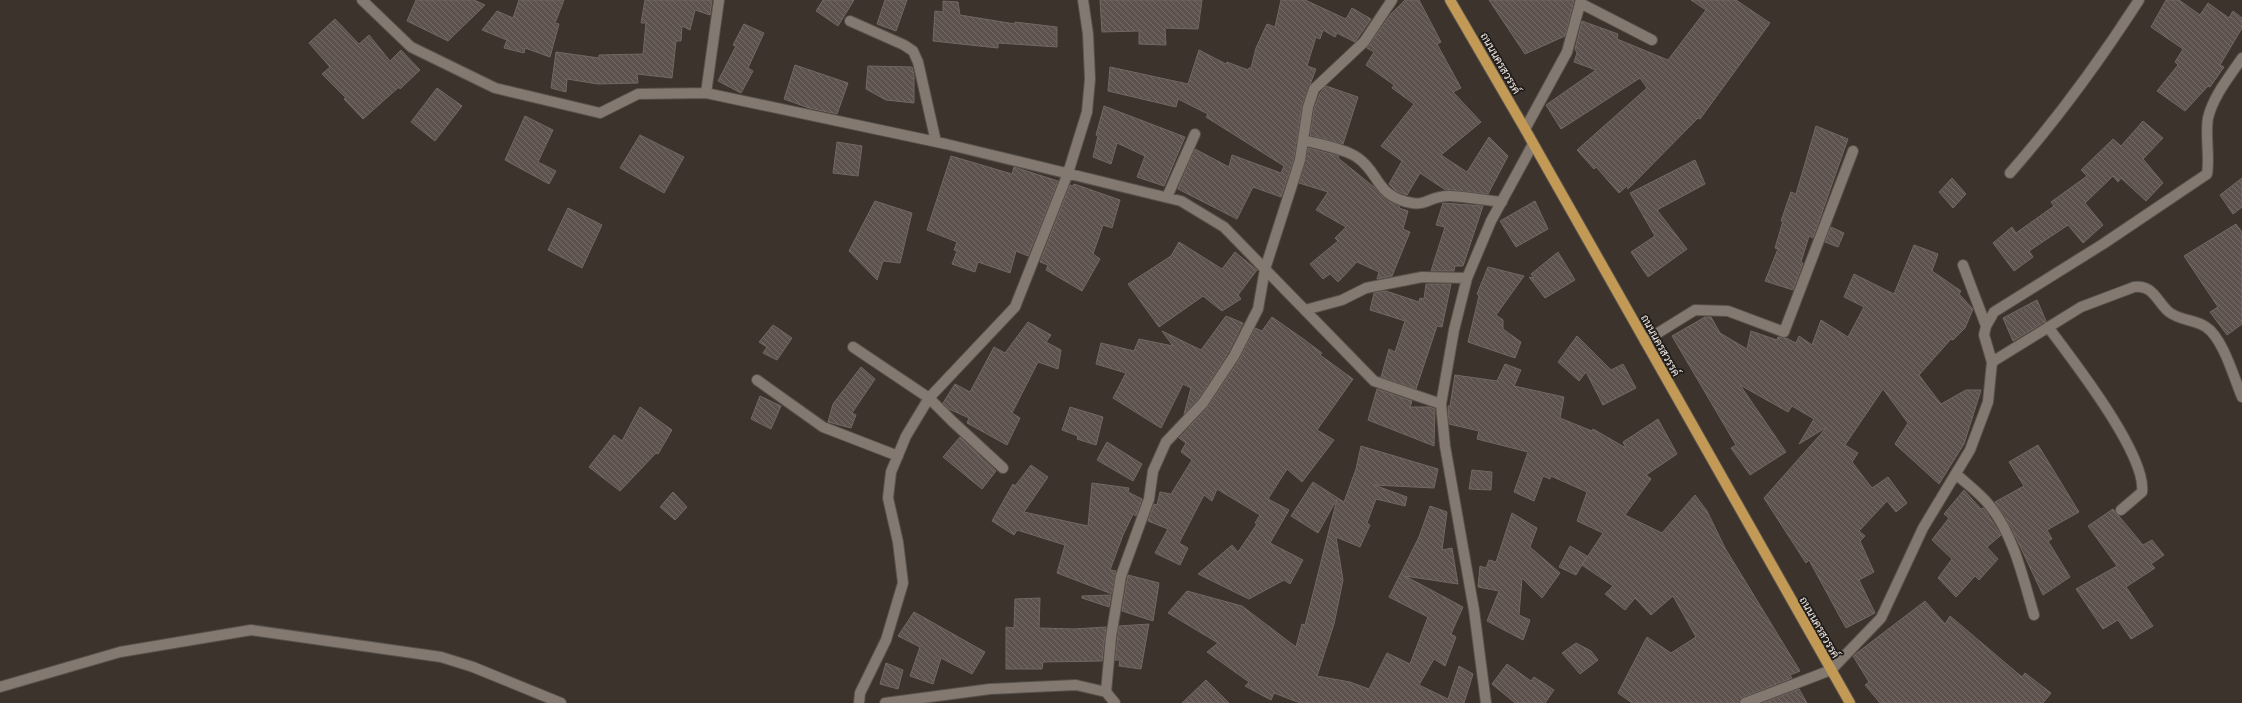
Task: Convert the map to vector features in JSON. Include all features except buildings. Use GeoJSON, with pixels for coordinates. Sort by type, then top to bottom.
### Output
{"type":"FeatureCollection","features":[{"type":"Feature","properties":{"kind":"main road","name":"ถนนนครสวรรค์"},"geometry":{"type":"LineString","coordinates":[[1450,0],[1525,129],[1850,703]]}},
{"type":"Feature","properties":{"kind":"street"},"geometry":{"type":"LineString","coordinates":[[362,0],[411,47],[495,88],[600,112],[638,94],[706,93],[936,142],[1181,200],[1224,227],[1374,382],[1441,404]]}},
{"type":"Feature","properties":{"kind":"street"},"geometry":{"type":"LineString","coordinates":[[706,93],[719,0]]}},
{"type":"Feature","properties":{"kind":"street"},"geometry":{"type":"LineString","coordinates":[[858,703],[860,693],[886,640],[903,583],[898,542],[888,498],[891,472],[906,436],[929,398],[1015,307],[1068,174],[1087,112],[1090,79],[1088,34],[1083,0]]}},
{"type":"Feature","properties":{"kind":"street"},"geometry":{"type":"LineString","coordinates":[[1106,692],[1111,637],[1121,576],[1149,499],[1152,471],[1166,442],[1203,403],[1234,356],[1258,309],[1265,269],[1300,160],[1308,107],[1314,89],[1364,42],[1392,0]]}},
{"type":"Feature","properties":{"kind":"street"},"geometry":{"type":"LineString","coordinates":[[2010,173],[2054,123],[2107,49],[2139,0]]}},
{"type":"Feature","properties":{"kind":"street"},"geometry":{"type":"LineString","coordinates":[[1525,129],[1567,52],[1581,1],[1652,40]]}},
{"type":"Feature","properties":{"kind":"street"},"geometry":{"type":"LineString","coordinates":[[850,21],[904,45],[913,51],[918,62],[936,142]]}},
{"type":"Feature","properties":{"kind":"street"},"geometry":{"type":"LineString","coordinates":[[1746,703],[1831,670],[1881,618],[1923,528],[1970,450],[1988,402],[1992,362],[1984,335],[1986,326],[1994,312],[2103,244],[2207,174],[2209,161],[2208,118],[2218,94],[2242,58]]}},
{"type":"Feature","properties":{"kind":"street"},"geometry":{"type":"LineString","coordinates":[[1167,197],[1196,134]]}},
{"type":"Feature","properties":{"kind":"street"},"geometry":{"type":"LineString","coordinates":[[1303,140],[1358,158],[1370,170],[1383,190],[1411,204],[1423,205],[1434,198],[1449,196],[1502,202]]}},
{"type":"Feature","properties":{"kind":"street"},"geometry":{"type":"LineString","coordinates":[[1486,703],[1474,610],[1445,446],[1441,404],[1454,330],[1467,278],[1491,221],[1533,144]]}},
{"type":"Feature","properties":{"kind":"street"},"geometry":{"type":"LineString","coordinates":[[1645,341],[1695,310],[1728,311],[1784,332],[1853,152]]}},
{"type":"Feature","properties":{"kind":"street"},"geometry":{"type":"LineString","coordinates":[[1963,265],[1986,326]]}},
{"type":"Feature","properties":{"kind":"street"},"geometry":{"type":"LineString","coordinates":[[1305,310],[1342,300],[1366,288],[1422,276],[1467,278]]}},
{"type":"Feature","properties":{"kind":"street"},"geometry":{"type":"LineString","coordinates":[[1992,362],[2081,307],[2134,287],[2147,287],[2170,313],[2199,323],[2213,333],[2220,344],[2242,397]]}},
{"type":"Feature","properties":{"kind":"street"},"geometry":{"type":"LineString","coordinates":[[2048,327],[2077,366],[2130,446],[2144,481],[2142,492],[2121,510]]}},
{"type":"Feature","properties":{"kind":"street"},"geometry":{"type":"LineString","coordinates":[[853,347],[929,398],[1003,468]]}},
{"type":"Feature","properties":{"kind":"street"},"geometry":{"type":"LineString","coordinates":[[757,380],[823,427],[898,456]]}},
{"type":"Feature","properties":{"kind":"street"},"geometry":{"type":"LineString","coordinates":[[1956,474],[1990,505],[2007,535],[2020,568],[2034,614]]}},
{"type":"Feature","properties":{"kind":"street"},"geometry":{"type":"LineString","coordinates":[[0,687],[120,652],[251,630],[441,657],[473,667],[561,703]]}},
{"type":"Feature","properties":{"kind":"street"},"geometry":{"type":"LineString","coordinates":[[885,703],[998,689],[1076,685],[1106,692],[1115,703]]}}]}
